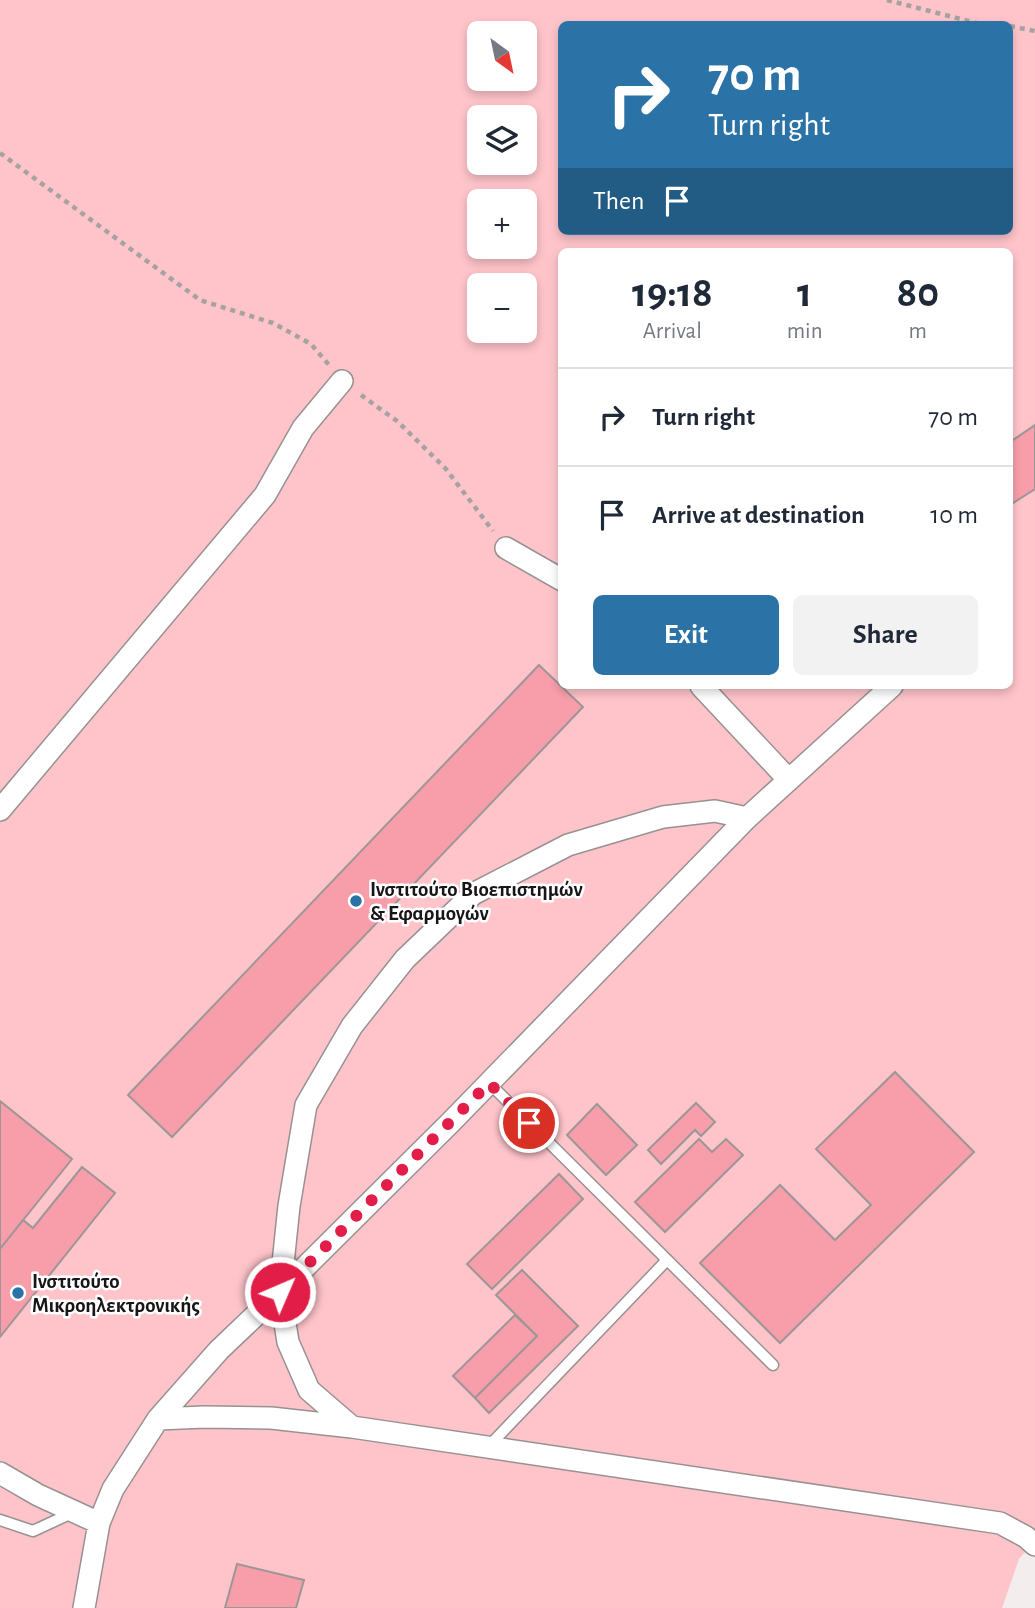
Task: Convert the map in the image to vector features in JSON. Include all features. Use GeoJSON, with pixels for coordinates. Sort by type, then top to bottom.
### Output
{"type":"FeatureCollection","features":[{"type":"Feature","properties":{"kind":"street"},"geometry":{"type":"LineString","coordinates":[[0,810],[265,495],[303,428],[342,381]]}},
{"type":"Feature","properties":{"kind":"street"},"geometry":{"type":"LineString","coordinates":[[506,548],[558,578]]}},
{"type":"Feature","properties":{"kind":"street"},"geometry":{"type":"LineString","coordinates":[[704,689],[788,779]]}},
{"type":"Feature","properties":{"kind":"street"},"geometry":{"type":"LineString","coordinates":[[84,1608],[99,1523],[113,1489],[159,1419],[219,1350],[489,1083],[747,818],[889,689]]}},
{"type":"Feature","properties":{"kind":"street"},"geometry":{"type":"LineString","coordinates":[[352,1427],[309,1390],[288,1342],[280,1292],[289,1206],[306,1105],[352,1026],[405,959],[473,894],[568,845],[663,817],[715,811],[747,818]]}},
{"type":"Feature","properties":{"kind":"street"},"geometry":{"type":"LineString","coordinates":[[159,1419],[271,1418],[352,1427],[1000,1524],[1026,1537],[1035,1545]]}},
{"type":"Feature","properties":{"kind":"street"},"geometry":{"type":"LineString","coordinates":[[0,1473],[38,1495],[99,1523]]}},
{"type":"Feature","properties":{"kind":"lane"},"geometry":{"type":"LineString","coordinates":[[489,1083],[773,1365]]}},
{"type":"Feature","properties":{"kind":"lane"},"geometry":{"type":"LineString","coordinates":[[487,1448],[667,1261]]}},
{"type":"Feature","properties":{"kind":"lane"},"geometry":{"type":"LineString","coordinates":[[0,1520],[33,1531],[74,1512]]}},
{"type":"Feature","properties":{"kind":"path"},"geometry":{"type":"LineString","coordinates":[[887,0],[968,21]]}},
{"type":"Feature","properties":{"kind":"path"},"geometry":{"type":"LineString","coordinates":[[1013,27],[1035,31]]}},
{"type":"Feature","properties":{"kind":"path"},"geometry":{"type":"LineString","coordinates":[[0,153],[200,300],[273,323],[311,344],[342,381],[397,421],[446,469],[506,548]]}},
{"type":"Feature","properties":{"kind":"shaded area"},"geometry":{"type":"Polygon","coordinates":[[[0,0],[1035,0],[1035,1541],[1019,1559],[1002,1608],[0,1608],[0,0]]]}},
{"type":"Feature","properties":{"kind":"building"},"geometry":{"type":"Polygon","coordinates":[[[1035,425],[1035,489],[1013,503],[1013,440],[1035,425]]]}},
{"type":"Feature","properties":{"kind":"building","name":"Ινστιτούτο Βιοεπιστημών & Εφαρμογών"},"geometry":{"type":"Polygon","coordinates":[[[539,665],[558,683],[558,689],[564,689],[583,707],[172,1137],[128,1095],[539,665]]]}},
{"type":"Feature","properties":{"kind":"building"},"geometry":{"type":"Polygon","coordinates":[[[895,1072],[974,1152],[780,1343],[700,1263],[780,1185],[835,1240],[871,1205],[816,1149],[895,1072]]]}},
{"type":"Feature","properties":{"kind":"building"},"geometry":{"type":"Polygon","coordinates":[[[0,1101],[72,1159],[0,1249],[0,1101]]]}},
{"type":"Feature","properties":{"kind":"building"},"geometry":{"type":"Polygon","coordinates":[[[696,1103],[715,1122],[701,1136],[695,1130],[661,1164],[648,1150],[696,1103]]]}},
{"type":"Feature","properties":{"kind":"building"},"geometry":{"type":"Polygon","coordinates":[[[597,1104],[637,1145],[606,1175],[567,1135],[597,1104]]]}},
{"type":"Feature","properties":{"kind":"building"},"geometry":{"type":"Polygon","coordinates":[[[699,1139],[712,1152],[726,1139],[743,1155],[665,1232],[635,1202],[699,1139]]]}},
{"type":"Feature","properties":{"kind":"building","name":"Ινστιτούτο Μικροηλεκτρονικής"},"geometry":{"type":"Polygon","coordinates":[[[82,1167],[115,1193],[0,1337],[0,1249],[23,1220],[33,1228],[82,1167]]]}},
{"type":"Feature","properties":{"kind":"building"},"geometry":{"type":"Polygon","coordinates":[[[559,1174],[583,1199],[492,1289],[467,1264],[559,1174]]]}},
{"type":"Feature","properties":{"kind":"building"},"geometry":{"type":"Polygon","coordinates":[[[522,1270],[578,1326],[489,1413],[475,1398],[537,1336],[496,1295],[522,1270]]]}},
{"type":"Feature","properties":{"kind":"building"},"geometry":{"type":"Polygon","coordinates":[[[515,1315],[537,1336],[475,1398],[453,1376],[515,1315]]]}},
{"type":"Feature","properties":{"kind":"building"},"geometry":{"type":"Polygon","coordinates":[[[237,1564],[304,1580],[296,1608],[225,1608],[237,1564]]]}},
{"type":"Feature","properties":{"kind":"place","name":"Ινστιτούτο Βιοεπιστημών & Εφαρμογών"},"geometry":{"type":"Point","coordinates":[356,901]}},
{"type":"Feature","properties":{"kind":"place","name":"Ινστιτούτο Μικροηλεκτρονικής"},"geometry":{"type":"Point","coordinates":[18,1293]}},
{"type":"Feature","properties":{"kind":"route"},"geometry":{"type":"LineString","coordinates":[[280,1292],[489,1083],[529,1123]]}}]}
